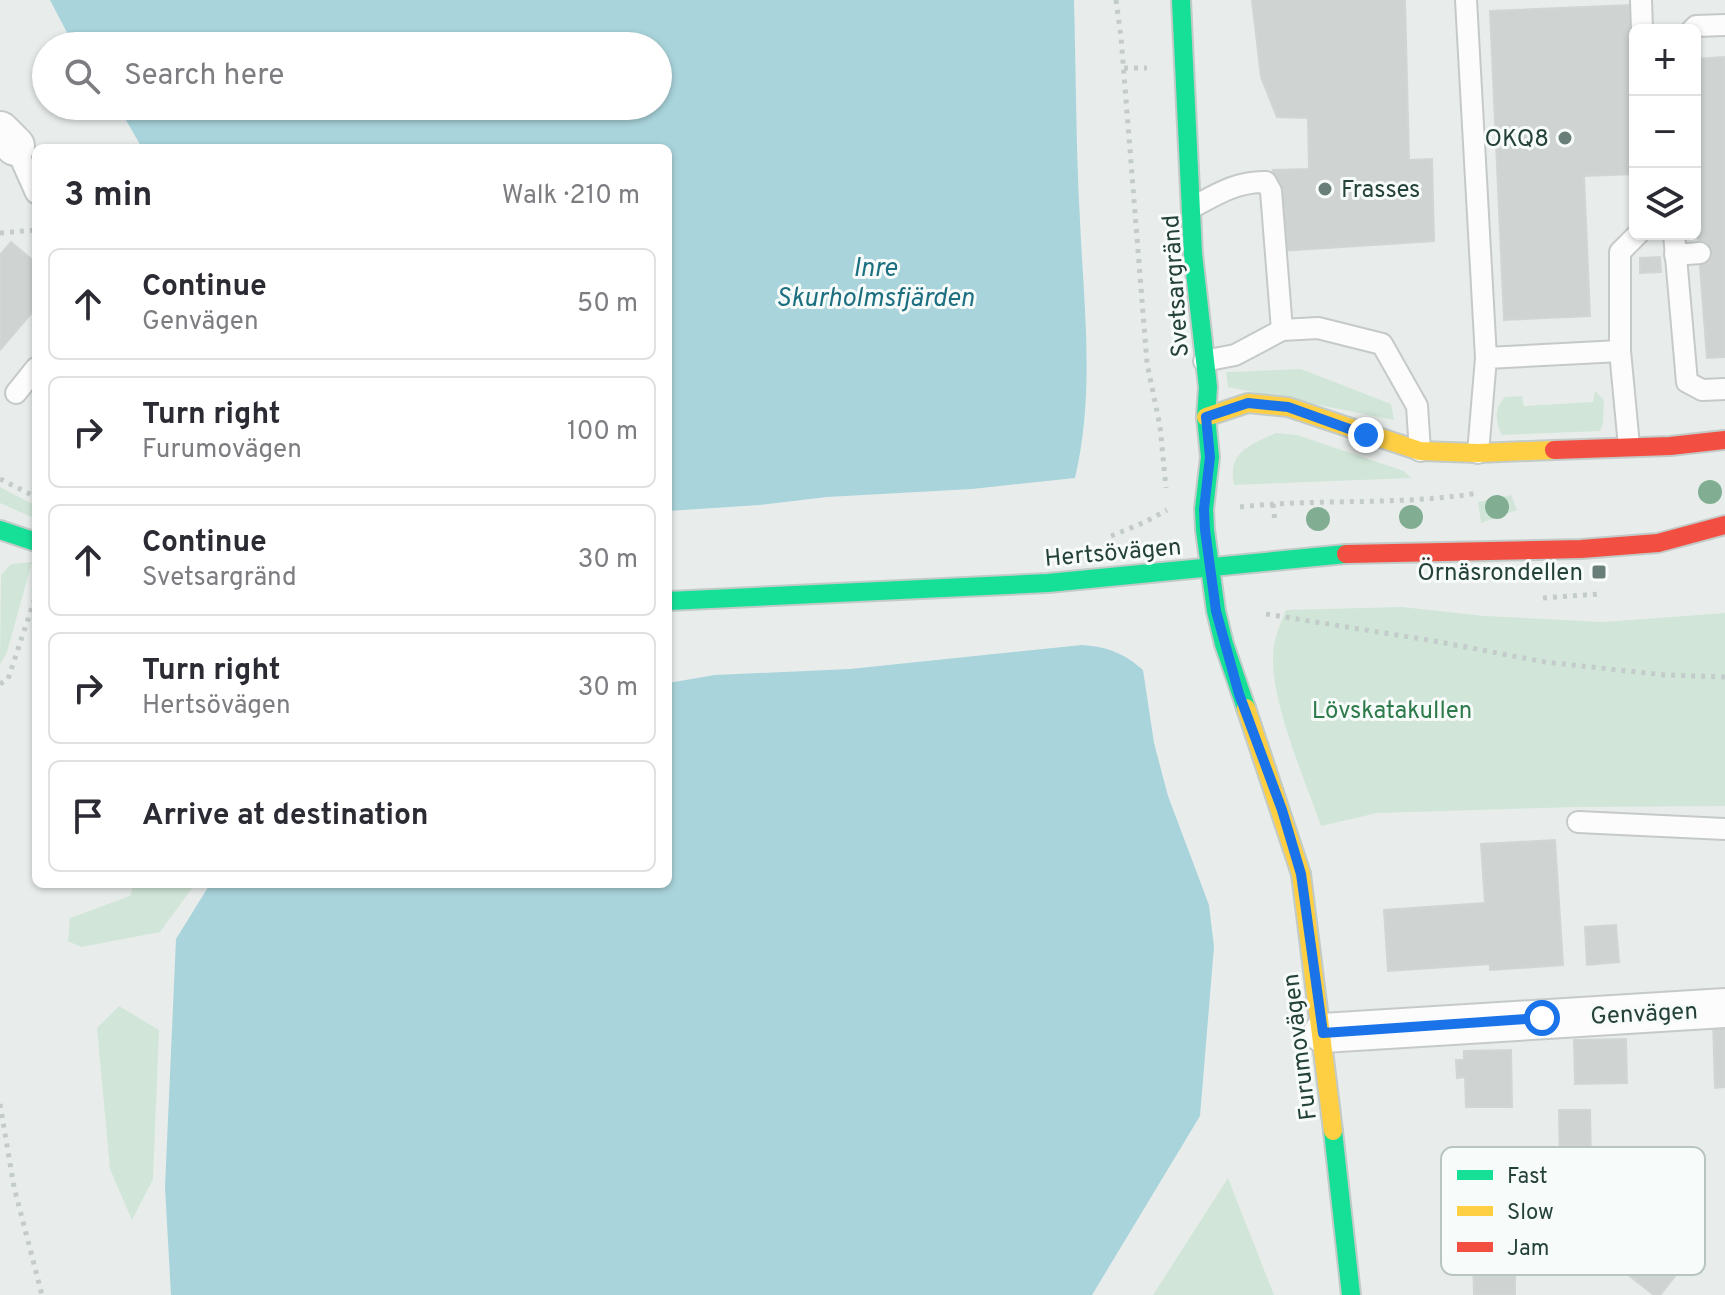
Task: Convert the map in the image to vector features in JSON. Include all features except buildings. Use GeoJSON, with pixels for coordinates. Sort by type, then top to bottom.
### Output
{"type":"FeatureCollection","features":[{"type":"Feature","properties":{"kind":"street","name":"Svetsargränd"},"geometry":{"type":"LineString","coordinates":[[1181,0],[1193,254],[1208,387],[1206,417],[1210,457],[1204,509],[1210,567]]}},
{"type":"Feature","properties":{"kind":"street"},"geometry":{"type":"LineString","coordinates":[[1206,417],[1248,403],[1288,407],[1420,451],[1478,453],[1725,440]]}},
{"type":"Feature","properties":{"kind":"street","name":"Hertsövägen"},"geometry":{"type":"LineString","coordinates":[[672,601],[1048,583],[1321,555],[1581,549],[1658,543],[1725,525]]}},
{"type":"Feature","properties":{"kind":"street"},"geometry":{"type":"LineString","coordinates":[[0,530],[32,541]]}},
{"type":"Feature","properties":{"kind":"street","name":"Hertsövägen"},"geometry":{"type":"LineString","coordinates":[[1658,543],[1702,550]]}},
{"type":"Feature","properties":{"kind":"street","name":"Furumovägen"},"geometry":{"type":"LineString","coordinates":[[1210,567],[1224,644],[1301,874],[1323,1033],[1351,1295]]}},
{"type":"Feature","properties":{"kind":"street","name":"Genvägen"},"geometry":{"type":"LineString","coordinates":[[1323,1033],[1725,1008]]}},
{"type":"Feature","properties":{"kind":"lane"},"geometry":{"type":"LineString","coordinates":[[1466,0],[1486,358],[1478,453]]}},
{"type":"Feature","properties":{"kind":"lane"},"geometry":{"type":"LineString","coordinates":[[1641,0],[1642,24]]}},
{"type":"Feature","properties":{"kind":"lane"},"geometry":{"type":"LineString","coordinates":[[1701,26],[1725,25]]}},
{"type":"Feature","properties":{"kind":"lane"},"geometry":{"type":"LineString","coordinates":[[8,139],[32,185]]}},
{"type":"Feature","properties":{"kind":"lane"},"geometry":{"type":"LineString","coordinates":[[1193,207],[1230,188],[1250,182],[1266,182],[1271,191],[1282,330]]}},
{"type":"Feature","properties":{"kind":"lane"},"geometry":{"type":"LineString","coordinates":[[1629,446],[1620,351],[1620,252],[1632,240]]}},
{"type":"Feature","properties":{"kind":"lane"},"geometry":{"type":"LineString","coordinates":[[1674,240],[1687,382],[1702,390],[1725,389]]}},
{"type":"Feature","properties":{"kind":"lane"},"geometry":{"type":"LineString","coordinates":[[1675,255],[1700,253]]}},
{"type":"Feature","properties":{"kind":"lane"},"geometry":{"type":"LineString","coordinates":[[1204,361],[1235,355],[1282,330],[1318,328],[1382,344],[1417,406],[1420,451]]}},
{"type":"Feature","properties":{"kind":"lane"},"geometry":{"type":"LineString","coordinates":[[1486,358],[1620,351]]}},
{"type":"Feature","properties":{"kind":"lane"},"geometry":{"type":"LineString","coordinates":[[16,393],[32,373]]}},
{"type":"Feature","properties":{"kind":"lane"},"geometry":{"type":"LineString","coordinates":[[1578,822],[1725,829]]}},
{"type":"Feature","properties":{"kind":"path"},"geometry":{"type":"LineString","coordinates":[[1116,0],[1147,363],[1165,466],[1166,501],[1163,510]]}},
{"type":"Feature","properties":{"kind":"path"},"geometry":{"type":"LineString","coordinates":[[0,233],[32,230]]}},
{"type":"Feature","properties":{"kind":"path"},"geometry":{"type":"LineString","coordinates":[[0,479],[32,495]]}},
{"type":"Feature","properties":{"kind":"path"},"geometry":{"type":"LineString","coordinates":[[1543,598],[1599,594]]}},
{"type":"Feature","properties":{"kind":"path"},"geometry":{"type":"LineString","coordinates":[[0,684],[8,679],[32,607]]}},
{"type":"Feature","properties":{"kind":"path"},"geometry":{"type":"LineString","coordinates":[[1266,614],[1545,662],[1665,675],[1725,677]]}},
{"type":"Feature","properties":{"kind":"path"},"geometry":{"type":"LineString","coordinates":[[0,1104],[14,1187],[42,1295]]}},
{"type":"Feature","properties":{"kind":"green space"},"geometry":{"type":"Polygon","coordinates":[[[1301,369],[1391,404],[1394,420],[1228,387],[1226,372],[1301,369]]]}},
{"type":"Feature","properties":{"kind":"green space"},"geometry":{"type":"Polygon","coordinates":[[[1595,391],[1604,400],[1600,431],[1502,435],[1497,410],[1505,397],[1522,396],[1524,406],[1593,402],[1595,391]]]}},
{"type":"Feature","properties":{"kind":"green space"},"geometry":{"type":"Polygon","coordinates":[[[1276,433],[1297,435],[1404,471],[1411,478],[1234,485],[1237,457],[1249,446],[1276,433]]]}},
{"type":"Feature","properties":{"kind":"green space"},"geometry":{"type":"Polygon","coordinates":[[[0,487],[32,504],[32,517],[0,503],[0,487]]]}},
{"type":"Feature","properties":{"kind":"green space"},"geometry":{"type":"Polygon","coordinates":[[[1511,495],[1517,510],[1481,523],[1478,502],[1511,495]]]}},
{"type":"Feature","properties":{"kind":"green space"},"geometry":{"type":"Polygon","coordinates":[[[32,562],[7,652],[0,665],[1,575],[11,564],[32,562]]]}},
{"type":"Feature","properties":{"kind":"green space","name":"Lövskatakullen"},"geometry":{"type":"Polygon","coordinates":[[[1402,607],[1485,616],[1603,622],[1725,613],[1725,806],[1377,813],[1321,826],[1278,698],[1273,658],[1279,628],[1286,610],[1402,607]]]}},
{"type":"Feature","properties":{"kind":"green space"},"geometry":{"type":"Polygon","coordinates":[[[133,888],[192,888],[160,932],[81,947],[68,941],[70,918],[130,896],[133,888]]]}},
{"type":"Feature","properties":{"kind":"green space"},"geometry":{"type":"Polygon","coordinates":[[[119,1006],[159,1030],[153,1179],[132,1220],[110,1169],[97,1028],[119,1006]]]}},
{"type":"Feature","properties":{"kind":"green space"},"geometry":{"type":"Polygon","coordinates":[[[1228,1178],[1274,1295],[1153,1295],[1228,1178]]]}},
{"type":"Feature","properties":{"kind":"water","name":"Inre Skurholmsfjärden"},"geometry":{"type":"Polygon","coordinates":[[[50,0],[1074,0],[1086,350],[1085,414],[1075,478],[972,489],[827,497],[672,511],[672,144],[140,144],[126,120],[672,120],[672,32],[67,32],[50,0]]]}},
{"type":"Feature","properties":{"kind":"water"},"geometry":{"type":"Polygon","coordinates":[[[1082,645],[1115,652],[1143,670],[1154,743],[1168,796],[1209,905],[1214,947],[1200,1116],[1092,1295],[171,1295],[165,1187],[176,939],[208,888],[672,888],[672,682],[715,675],[850,669],[1082,645]]]}},
{"type":"Feature","properties":{"kind":"traffic: fast"},"geometry":{"type":"LineString","coordinates":[[1181,0],[1193,254],[1208,387],[1206,417],[1210,457],[1204,509],[1205,530],[1216,611],[1246,708]]}},
{"type":"Feature","properties":{"kind":"traffic: fast"},"geometry":{"type":"LineString","coordinates":[[0,530],[32,541]]}},
{"type":"Feature","properties":{"kind":"traffic: fast"},"geometry":{"type":"LineString","coordinates":[[672,601],[1048,583],[1346,554]]}},
{"type":"Feature","properties":{"kind":"traffic: fast"},"geometry":{"type":"LineString","coordinates":[[1333,1131],[1351,1295]]}},
{"type":"Feature","properties":{"kind":"traffic: slow"},"geometry":{"type":"LineString","coordinates":[[1206,417],[1248,403],[1288,407],[1420,451],[1478,453],[1554,450]]}},
{"type":"Feature","properties":{"kind":"traffic: slow"},"geometry":{"type":"LineString","coordinates":[[1246,708],[1301,874],[1333,1131]]}},
{"type":"Feature","properties":{"kind":"traffic: jam"},"geometry":{"type":"LineString","coordinates":[[1554,450],[1670,446],[1725,440]]}},
{"type":"Feature","properties":{"kind":"traffic: jam"},"geometry":{"type":"LineString","coordinates":[[1346,554],[1581,549],[1658,543],[1725,525]]}},
{"type":"Feature","properties":{"kind":"place","name":"OKQ8"},"geometry":{"type":"Point","coordinates":[1565,138]}},
{"type":"Feature","properties":{"kind":"place","name":"Frasses"},"geometry":{"type":"Point","coordinates":[1325,189]}},
{"type":"Feature","properties":{"kind":"place","name":"Örnäsrondellen"},"geometry":{"type":"Point","coordinates":[1599,572]}},
{"type":"Feature","properties":{"kind":"route"},"geometry":{"type":"LineString","coordinates":[[1366,435],[1288,407],[1248,403],[1206,417],[1210,457],[1204,509],[1205,530],[1216,611],[1239,694],[1282,810],[1301,874],[1323,1033],[1542,1018]]}}]}
